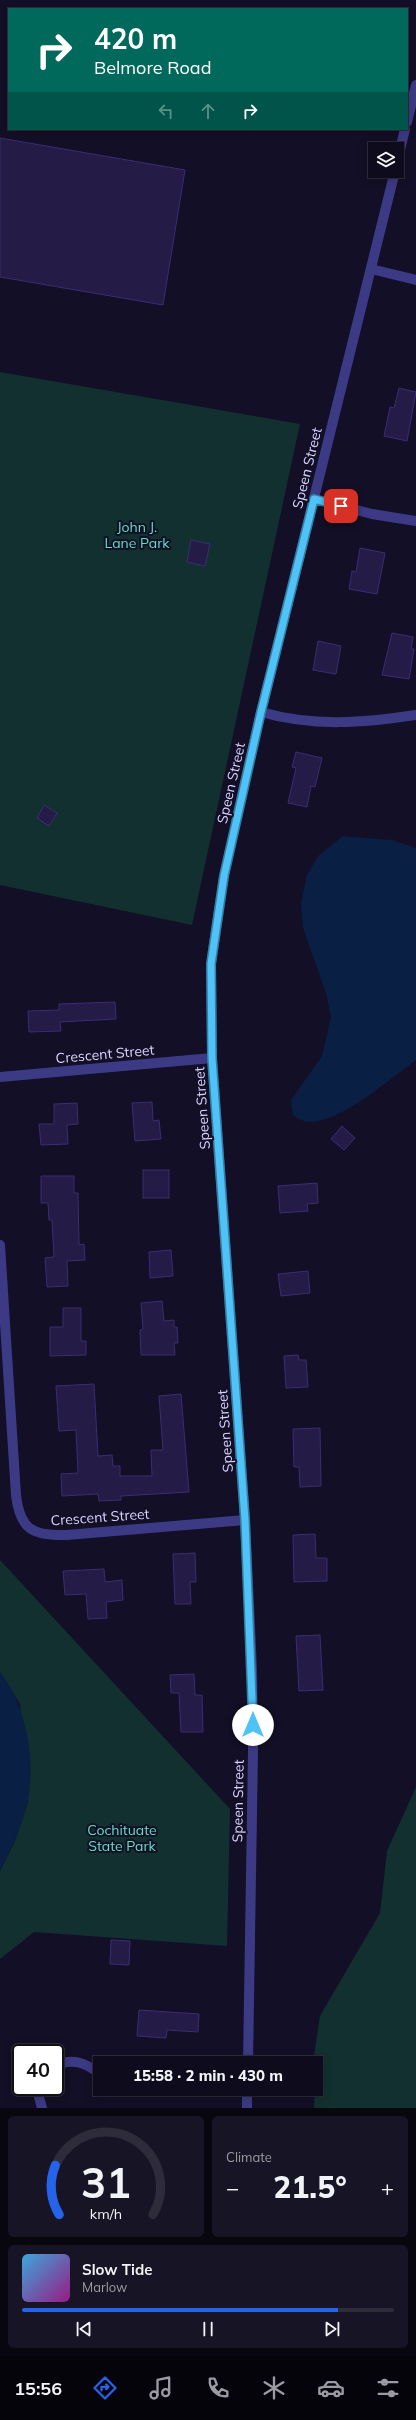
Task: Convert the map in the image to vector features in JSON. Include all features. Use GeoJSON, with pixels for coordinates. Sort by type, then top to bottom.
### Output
{"type":"FeatureCollection","features":[{"type":"Feature","properties":{"kind":"street"},"geometry":{"type":"LineString","coordinates":[[408,118],[416,85]]}},
{"type":"Feature","properties":{"kind":"street"},"geometry":{"type":"LineString","coordinates":[[402,142],[405,130]]}},
{"type":"Feature","properties":{"kind":"street","name":"Speen Street"},"geometry":{"type":"LineString","coordinates":[[248,2056],[253,1712],[245,1520],[212,1058],[210,994],[215,929],[224,876],[261,712],[393,178]]}},
{"type":"Feature","properties":{"kind":"street"},"geometry":{"type":"LineString","coordinates":[[371,269],[416,280]]}},
{"type":"Feature","properties":{"kind":"street"},"geometry":{"type":"LineString","coordinates":[[314,499],[372,514],[416,521]]}},
{"type":"Feature","properties":{"kind":"street"},"geometry":{"type":"LineString","coordinates":[[261,712],[282,718],[319,723],[358,722],[416,715]]}},
{"type":"Feature","properties":{"kind":"street","name":"Crescent Street"},"geometry":{"type":"LineString","coordinates":[[0,1077],[212,1058]]}},
{"type":"Feature","properties":{"kind":"street","name":"Crescent Street"},"geometry":{"type":"LineString","coordinates":[[0,1245],[16,1495],[18,1511],[29,1529],[48,1535],[67,1535],[245,1520]]}},
{"type":"Feature","properties":{"kind":"street"},"geometry":{"type":"LineString","coordinates":[[64,2063],[78,2062],[89,2065],[93,2068]]}},
{"type":"Feature","properties":{"kind":"street"},"geometry":{"type":"LineString","coordinates":[[39,2096],[42,2108]]}},
{"type":"Feature","properties":{"kind":"street"},"geometry":{"type":"LineString","coordinates":[[247,2096],[247,2108]]}},
{"type":"Feature","properties":{"kind":"green space","name":"John J. Lane Park"},"geometry":{"type":"Polygon","coordinates":[[[0,372],[300,424],[192,925],[0,885],[0,372]]]}},
{"type":"Feature","properties":{"kind":"green space","name":"Cochituate State Park"},"geometry":{"type":"Polygon","coordinates":[[[0,1560],[230,1809],[227,1946],[34,1932],[0,1959],[0,1871],[15,1841],[28,1802],[20,1704],[0,1672],[0,1560]]]}},
{"type":"Feature","properties":{"kind":"green space"},"geometry":{"type":"Polygon","coordinates":[[[416,1787],[416,2108],[314,2108],[315,2096],[323,2096],[323,2056],[314,2056],[320,2016],[380,1913],[387,1851],[416,1787]]]}},
{"type":"Feature","properties":{"kind":"water"},"geometry":{"type":"Polygon","coordinates":[[[343,836],[392,840],[416,848],[416,1060],[378,1089],[346,1110],[331,1117],[316,1121],[304,1121],[293,1115],[291,1100],[322,1056],[331,1017],[326,993],[303,928],[301,903],[307,875],[318,856],[343,836]]]}},
{"type":"Feature","properties":{"kind":"water"},"geometry":{"type":"Polygon","coordinates":[[[0,1672],[17,1700],[23,1717],[30,1752],[31,1770],[30,1787],[22,1821],[0,1871],[0,1672]]]}},
{"type":"Feature","properties":{"kind":"building"},"geometry":{"type":"Polygon","coordinates":[[[0,138],[185,170],[163,305],[0,277],[0,138]]]}},
{"type":"Feature","properties":{"kind":"building"},"geometry":{"type":"Polygon","coordinates":[[[399,388],[416,392],[407,441],[384,436],[390,407],[394,408],[399,388]]]}},
{"type":"Feature","properties":{"kind":"building"},"geometry":{"type":"Polygon","coordinates":[[[191,540],[210,544],[205,566],[187,562],[191,540]]]}},
{"type":"Feature","properties":{"kind":"building"},"geometry":{"type":"Polygon","coordinates":[[[360,548],[385,553],[377,594],[349,589],[352,571],[356,572],[360,548]]]}},
{"type":"Feature","properties":{"kind":"building"},"geometry":{"type":"Polygon","coordinates":[[[392,633],[413,637],[411,649],[414,649],[409,679],[382,675],[392,633]]]}},
{"type":"Feature","properties":{"kind":"building"},"geometry":{"type":"Polygon","coordinates":[[[318,641],[341,646],[336,674],[313,670],[318,641]]]}},
{"type":"Feature","properties":{"kind":"building"},"geometry":{"type":"Polygon","coordinates":[[[296,752],[322,758],[315,787],[311,786],[307,807],[288,803],[296,768],[292,767],[296,752]]]}},
{"type":"Feature","properties":{"kind":"building"},"geometry":{"type":"Polygon","coordinates":[[[44,805],[57,813],[49,826],[37,818],[44,805]]]}},
{"type":"Feature","properties":{"kind":"building"},"geometry":{"type":"Polygon","coordinates":[[[115,1002],[116,1019],[60,1022],[61,1031],[29,1032],[28,1011],[59,1010],[59,1004],[115,1002]]]}},
{"type":"Feature","properties":{"kind":"building"},"geometry":{"type":"Polygon","coordinates":[[[152,1102],[153,1121],[159,1120],[161,1139],[135,1141],[132,1103],[152,1102]]]}},
{"type":"Feature","properties":{"kind":"building"},"geometry":{"type":"Polygon","coordinates":[[[77,1103],[78,1124],[67,1125],[68,1144],[41,1145],[39,1124],[54,1124],[54,1104],[77,1103]]]}},
{"type":"Feature","properties":{"kind":"building"},"geometry":{"type":"Polygon","coordinates":[[[342,1126],[355,1138],[344,1150],[331,1139],[342,1126]]]}},
{"type":"Feature","properties":{"kind":"building"},"geometry":{"type":"Polygon","coordinates":[[[143,1170],[169,1170],[169,1198],[143,1198],[143,1170]]]}},
{"type":"Feature","properties":{"kind":"building"},"geometry":{"type":"Polygon","coordinates":[[[41,1176],[74,1176],[74,1193],[78,1193],[79,1245],[84,1244],[85,1260],[67,1261],[68,1286],[47,1287],[45,1258],[54,1257],[52,1220],[49,1220],[48,1203],[41,1203],[41,1176]]]}},
{"type":"Feature","properties":{"kind":"building"},"geometry":{"type":"Polygon","coordinates":[[[317,1183],[318,1203],[307,1204],[308,1211],[280,1213],[278,1186],[317,1183]]]}},
{"type":"Feature","properties":{"kind":"building"},"geometry":{"type":"Polygon","coordinates":[[[171,1250],[173,1276],[150,1278],[149,1252],[171,1250]]]}},
{"type":"Feature","properties":{"kind":"building"},"geometry":{"type":"Polygon","coordinates":[[[308,1271],[310,1293],[281,1296],[278,1274],[308,1271]]]}},
{"type":"Feature","properties":{"kind":"building"},"geometry":{"type":"Polygon","coordinates":[[[162,1301],[164,1321],[174,1320],[174,1327],[177,1327],[178,1343],[174,1343],[175,1355],[141,1355],[140,1330],[143,1329],[141,1303],[162,1301]]]}},
{"type":"Feature","properties":{"kind":"building"},"geometry":{"type":"Polygon","coordinates":[[[63,1308],[81,1308],[81,1341],[86,1341],[86,1355],[50,1356],[50,1327],[63,1327],[63,1308]]]}},
{"type":"Feature","properties":{"kind":"building"},"geometry":{"type":"Polygon","coordinates":[[[298,1355],[299,1360],[306,1360],[308,1387],[286,1388],[284,1356],[298,1355]]]}},
{"type":"Feature","properties":{"kind":"building"},"geometry":{"type":"Polygon","coordinates":[[[94,1384],[98,1456],[112,1455],[113,1466],[120,1466],[120,1476],[152,1476],[151,1450],[163,1450],[159,1396],[181,1394],[189,1492],[121,1496],[121,1500],[99,1501],[98,1494],[62,1496],[61,1474],[78,1473],[76,1430],[59,1431],[56,1386],[94,1384]]]}},
{"type":"Feature","properties":{"kind":"building"},"geometry":{"type":"Polygon","coordinates":[[[320,1428],[321,1486],[300,1487],[299,1467],[294,1467],[293,1429],[320,1428]]]}},
{"type":"Feature","properties":{"kind":"building"},"geometry":{"type":"Polygon","coordinates":[[[315,1534],[316,1558],[327,1558],[327,1581],[294,1582],[293,1535],[315,1534]]]}},
{"type":"Feature","properties":{"kind":"building"},"geometry":{"type":"Polygon","coordinates":[[[195,1553],[196,1582],[190,1582],[191,1604],[175,1604],[173,1554],[195,1553]]]}},
{"type":"Feature","properties":{"kind":"building"},"geometry":{"type":"Polygon","coordinates":[[[104,1569],[105,1582],[122,1580],[123,1600],[106,1602],[107,1618],[88,1619],[86,1594],[65,1595],[63,1571],[104,1569]]]}},
{"type":"Feature","properties":{"kind":"building"},"geometry":{"type":"Polygon","coordinates":[[[320,1635],[323,1690],[299,1691],[296,1636],[320,1635]]]}},
{"type":"Feature","properties":{"kind":"building"},"geometry":{"type":"Polygon","coordinates":[[[194,1674],[195,1695],[202,1695],[203,1732],[181,1732],[179,1693],[171,1693],[170,1675],[194,1674]]]}},
{"type":"Feature","properties":{"kind":"building"},"geometry":{"type":"Polygon","coordinates":[[[111,1940],[130,1941],[129,1965],[110,1964],[111,1940]]]}},
{"type":"Feature","properties":{"kind":"building"},"geometry":{"type":"Polygon","coordinates":[[[139,2010],[199,2014],[198,2032],[167,2030],[166,2038],[137,2036],[139,2010]]]}},
{"type":"Feature","properties":{"kind":"route"},"geometry":{"type":"LineString","coordinates":[[253,1725],[245,1520],[212,1058],[210,994],[211,964],[218,907],[224,876],[261,712],[314,499],[341,506]]}}]}
